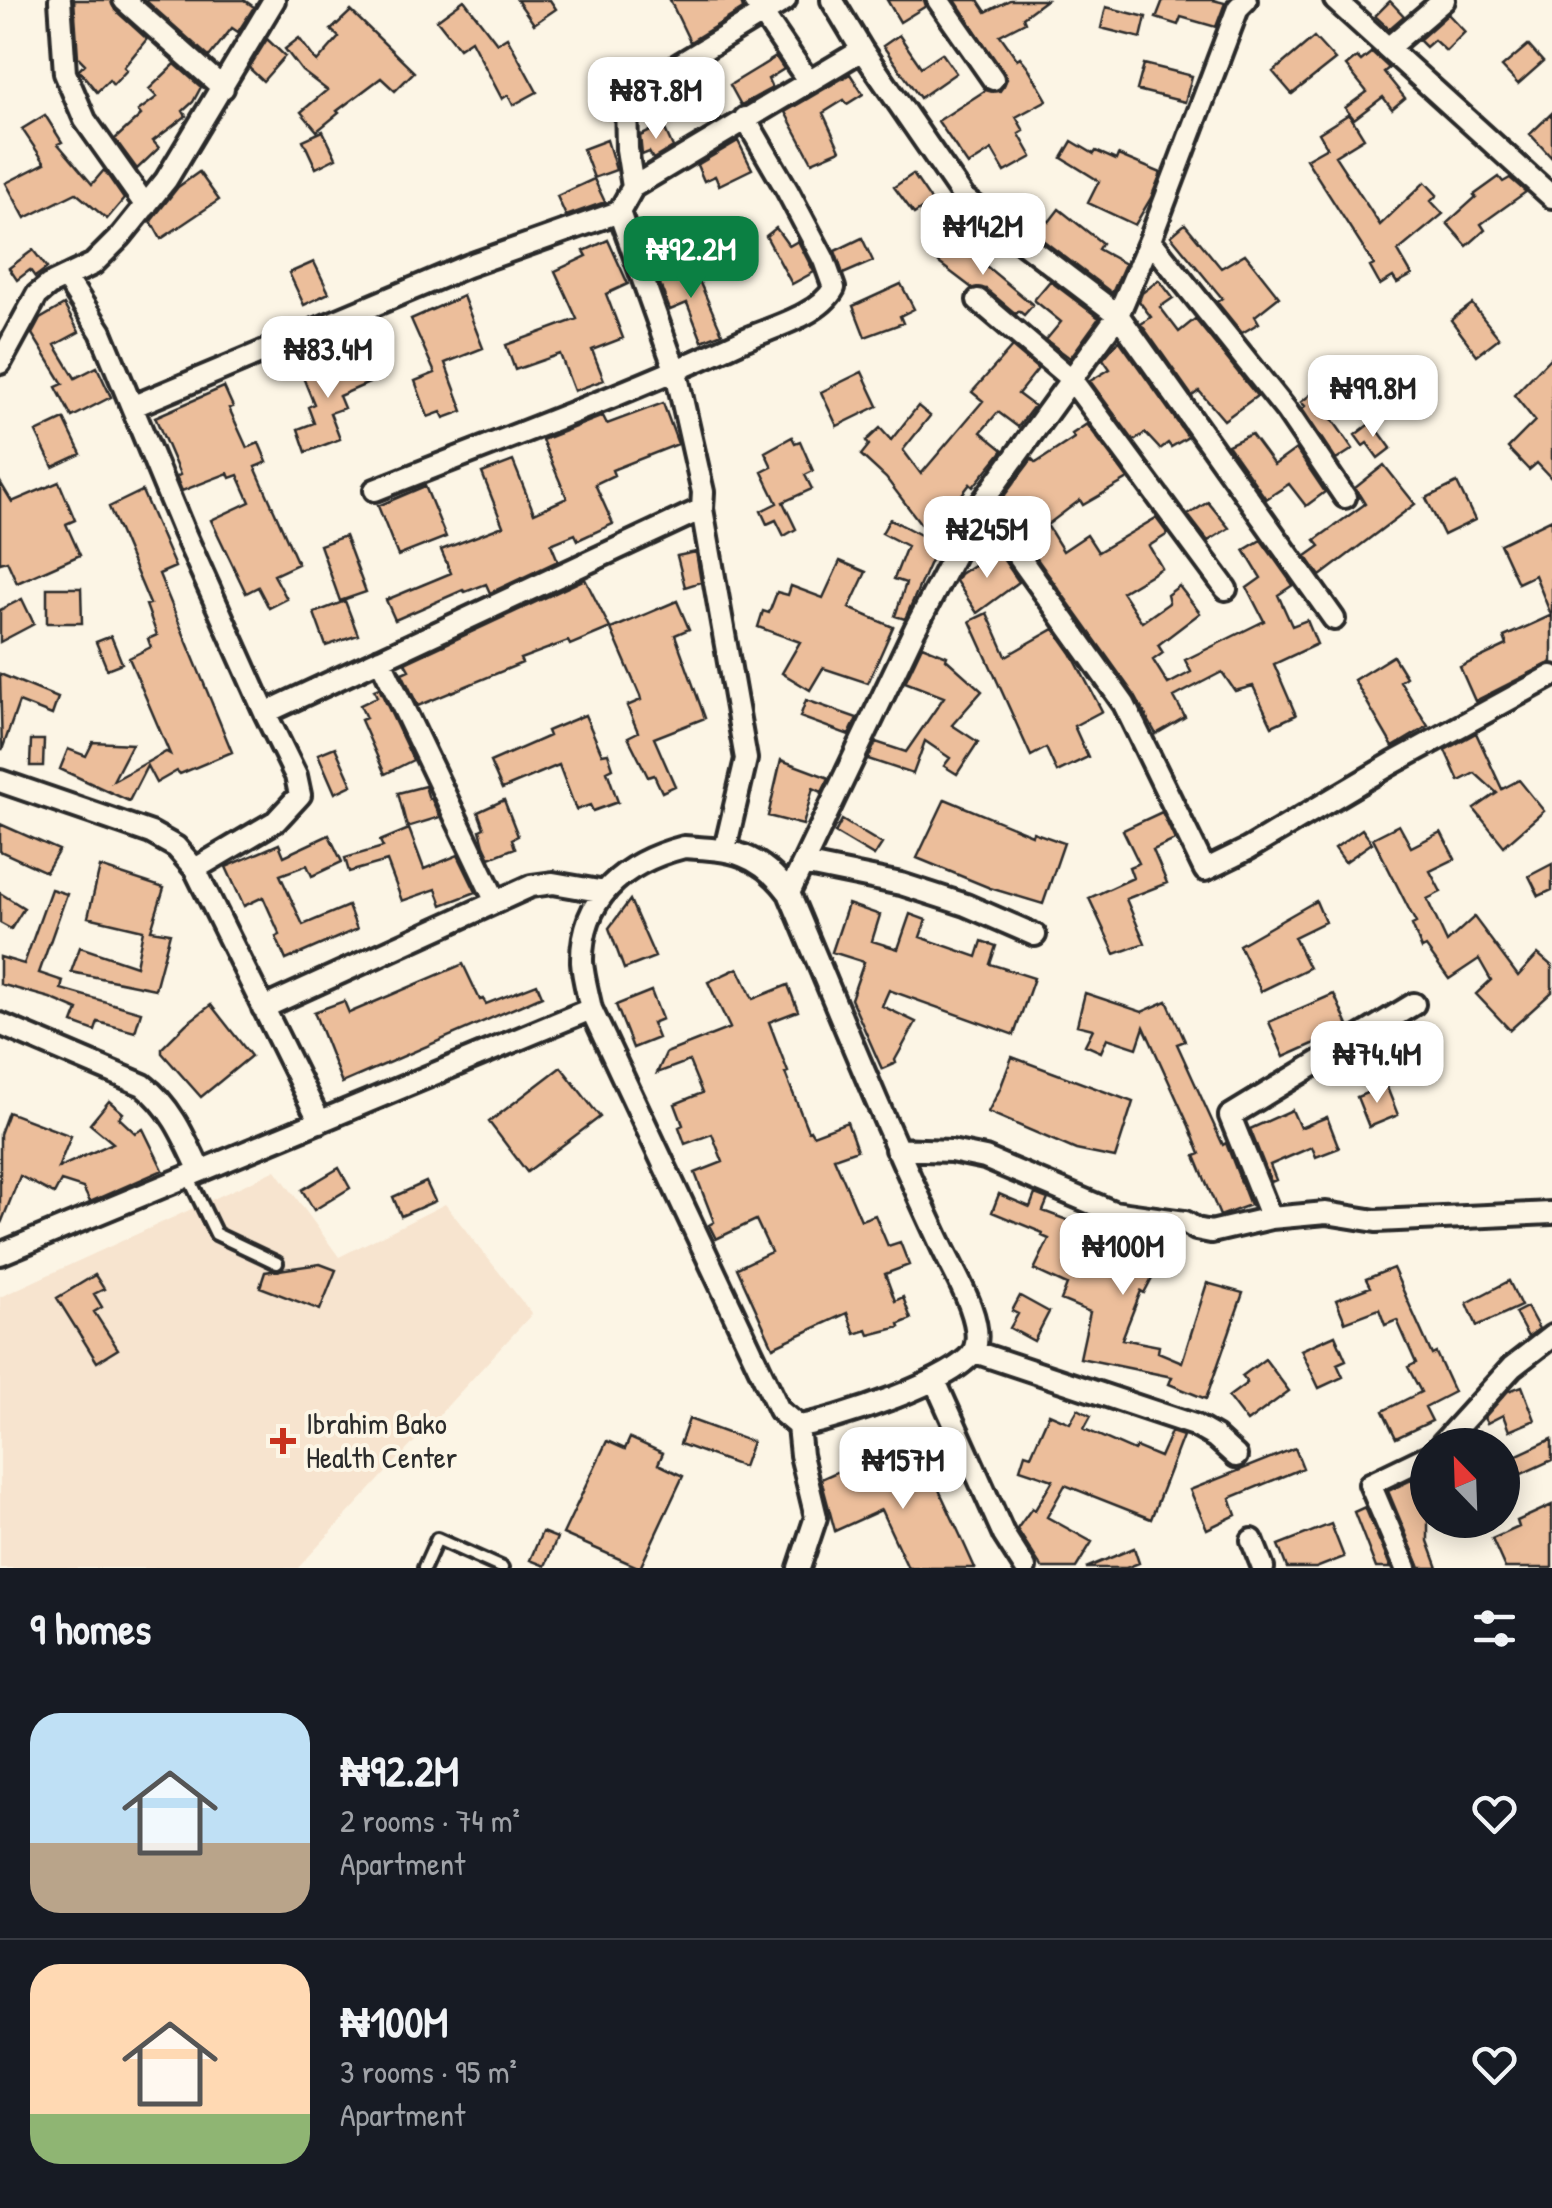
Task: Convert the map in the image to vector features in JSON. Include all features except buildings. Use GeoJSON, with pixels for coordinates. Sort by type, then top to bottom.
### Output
{"type":"FeatureCollection","features":[{"type":"Feature","properties":{"kind":"street"},"geometry":{"type":"LineString","coordinates":[[60,0],[65,73],[86,120],[146,206]]}},
{"type":"Feature","properties":{"kind":"street"},"geometry":{"type":"LineString","coordinates":[[124,0],[223,88]]}},
{"type":"Feature","properties":{"kind":"street"},"geometry":{"type":"LineString","coordinates":[[633,187],[627,149],[626,97],[757,6],[785,0]]}},
{"type":"Feature","properties":{"kind":"street"},"geometry":{"type":"LineString","coordinates":[[832,0],[964,198],[1118,315],[1334,619]]}},
{"type":"Feature","properties":{"kind":"street"},"geometry":{"type":"LineString","coordinates":[[938,0],[993,79]]}},
{"type":"Feature","properties":{"kind":"street"},"geometry":{"type":"LineString","coordinates":[[789,892],[915,628],[981,504],[1118,315],[1238,8],[1246,0]]}},
{"type":"Feature","properties":{"kind":"street"},"geometry":{"type":"LineString","coordinates":[[1334,0],[1552,197]]}},
{"type":"Feature","properties":{"kind":"street"},"geometry":{"type":"LineString","coordinates":[[1388,48],[1444,0]]}},
{"type":"Feature","properties":{"kind":"street"},"geometry":{"type":"LineString","coordinates":[[0,363],[37,296],[93,264],[146,206],[223,88],[269,3]]}},
{"type":"Feature","properties":{"kind":"street"},"geometry":{"type":"LineString","coordinates":[[757,6],[809,82]]}},
{"type":"Feature","properties":{"kind":"street"},"geometry":{"type":"LineString","coordinates":[[134,406],[467,266],[619,212],[633,187],[862,50]]}},
{"type":"Feature","properties":{"kind":"street"},"geometry":{"type":"LineString","coordinates":[[375,490],[676,372],[806,312],[829,297],[834,288],[788,190],[745,118]]}},
{"type":"Feature","properties":{"kind":"street"},"geometry":{"type":"LineString","coordinates":[[619,212],[676,372],[703,492],[702,509],[746,760],[725,850]]}},
{"type":"Feature","properties":{"kind":"street"},"geometry":{"type":"LineString","coordinates":[[1150,240],[1286,410],[1345,497]]}},
{"type":"Feature","properties":{"kind":"street"},"geometry":{"type":"LineString","coordinates":[[66,278],[101,332],[183,530],[296,776],[300,795],[276,821],[195,868]]}},
{"type":"Feature","properties":{"kind":"street"},"geometry":{"type":"LineString","coordinates":[[978,300],[1071,378],[1226,588]]}},
{"type":"Feature","properties":{"kind":"street"},"geometry":{"type":"LineString","coordinates":[[981,504],[1124,704],[1204,870],[1248,849],[1393,762],[1552,676]]}},
{"type":"Feature","properties":{"kind":"street"},"geometry":{"type":"LineString","coordinates":[[265,713],[702,509]]}},
{"type":"Feature","properties":{"kind":"street"},"geometry":{"type":"LineString","coordinates":[[380,660],[496,902]]}},
{"type":"Feature","properties":{"kind":"street"},"geometry":{"type":"LineString","coordinates":[[0,781],[151,833],[176,848],[195,868],[320,1122]]}},
{"type":"Feature","properties":{"kind":"street"},"geometry":{"type":"LineString","coordinates":[[684,848],[725,850],[760,861],[789,892],[896,1149],[970,1306],[977,1336],[974,1352],[964,1363],[935,1381],[821,1424],[798,1426],[778,1410],[591,1009],[582,964],[584,936],[605,892],[619,875],[652,855],[684,848]]}},
{"type":"Feature","properties":{"kind":"street"},"geometry":{"type":"LineString","coordinates":[[803,864],[901,884],[1035,935]]}},
{"type":"Feature","properties":{"kind":"street"},"geometry":{"type":"LineString","coordinates":[[264,1008],[530,886],[552,883],[605,892]]}},
{"type":"Feature","properties":{"kind":"street"},"geometry":{"type":"LineString","coordinates":[[1271,1218],[1230,1116],[1414,1004]]}},
{"type":"Feature","properties":{"kind":"street"},"geometry":{"type":"LineString","coordinates":[[6,1246],[591,1009]]}},
{"type":"Feature","properties":{"kind":"street"},"geometry":{"type":"LineString","coordinates":[[0,1024],[143,1085],[159,1097],[177,1124],[194,1173]]}},
{"type":"Feature","properties":{"kind":"street"},"geometry":{"type":"LineString","coordinates":[[896,1149],[950,1151],[985,1158],[1112,1212],[1185,1222],[1196,1230],[1211,1232],[1271,1218],[1326,1213],[1376,1221],[1552,1213]]}},
{"type":"Feature","properties":{"kind":"street"},"geometry":{"type":"LineString","coordinates":[[1456,1428],[1512,1367],[1552,1336]]}},
{"type":"Feature","properties":{"kind":"street"},"geometry":{"type":"LineString","coordinates":[[974,1352],[1194,1425],[1215,1436],[1236,1456]]}},
{"type":"Feature","properties":{"kind":"street"},"geometry":{"type":"LineString","coordinates":[[935,1381],[1004,1536],[1024,1568]]}},
{"type":"Feature","properties":{"kind":"street"},"geometry":{"type":"LineString","coordinates":[[798,1426],[816,1516],[799,1568]]}},
{"type":"Feature","properties":{"kind":"street"},"geometry":{"type":"LineString","coordinates":[[1406,1568],[1370,1484],[1410,1465]]}},
{"type":"Feature","properties":{"kind":"street"},"geometry":{"type":"LineString","coordinates":[[1252,1540],[1263,1568]]}},
{"type":"Feature","properties":{"kind":"lane"},"geometry":{"type":"LineString","coordinates":[[194,1173],[216,1234],[277,1263]]}},
{"type":"Feature","properties":{"kind":"lane"},"geometry":{"type":"LineString","coordinates":[[424,1568],[437,1539],[502,1568]]}},
{"type":"Feature","properties":{"kind":"shaded area","name":"Ibrahim Bako Health Center"},"geometry":{"type":"Polygon","coordinates":[[[276,1170],[339,1257],[445,1204],[532,1314],[298,1568],[0,1568],[0,1297],[276,1170]]]}},
{"type":"Feature","properties":{"kind":"place","name":"Ibrahim Bako Health Center"},"geometry":{"type":"Point","coordinates":[283,1441]}}]}
